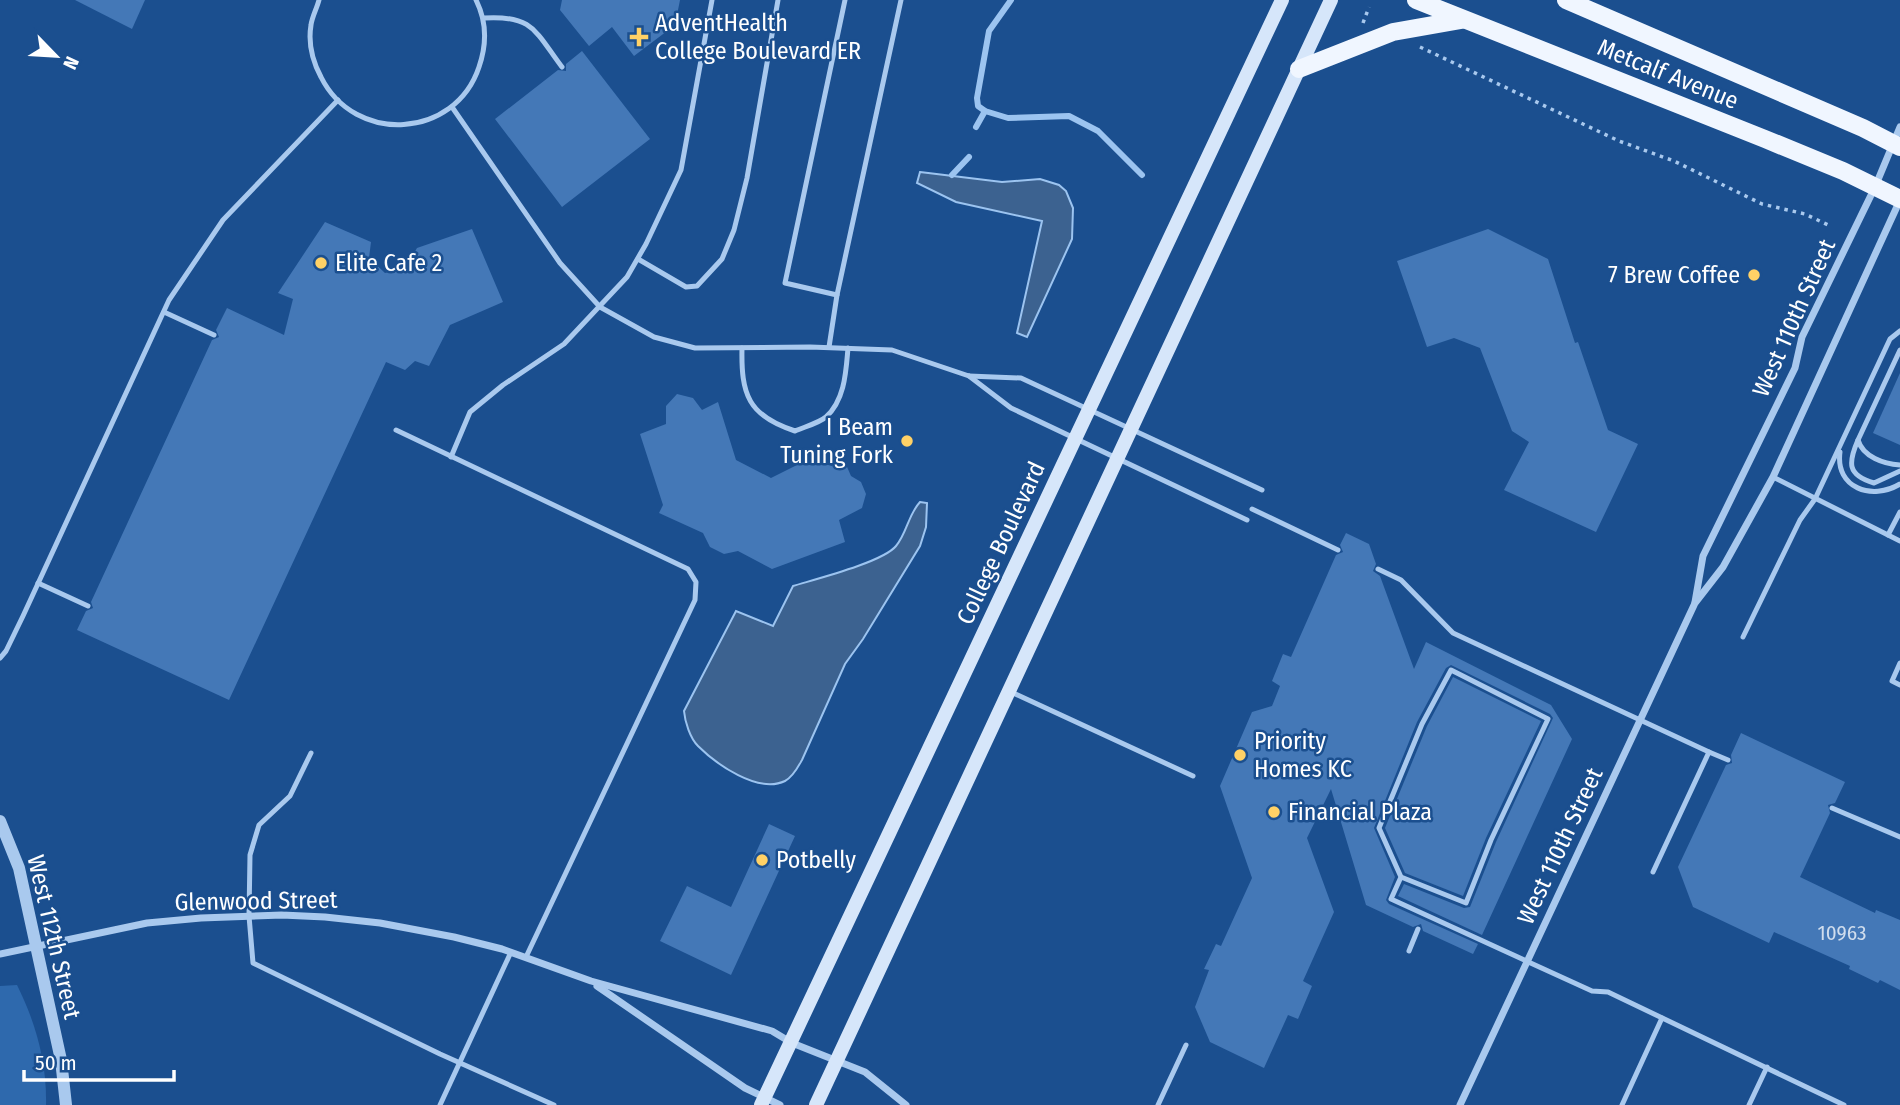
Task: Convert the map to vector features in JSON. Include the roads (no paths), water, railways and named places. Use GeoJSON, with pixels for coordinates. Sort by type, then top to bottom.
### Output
{"type":"FeatureCollection","features":[{"type":"Feature","properties":{"kind":"main road","name":"College Boulevard"},"geometry":{"type":"LineString","coordinates":[[763,1101],[1282,0]]}},
{"type":"Feature","properties":{"kind":"main road"},"geometry":{"type":"LineString","coordinates":[[816,1105],[1331,0]]}},
{"type":"Feature","properties":{"kind":"main road","name":"Metcalf Avenue"},"geometry":{"type":"LineString","coordinates":[[1416,0],[1765,139],[1900,200]]}},
{"type":"Feature","properties":{"kind":"main road","name":"Metcalf Avenue"},"geometry":{"type":"LineString","coordinates":[[1566,0],[1863,128],[1898,139]]}},
{"type":"Feature","properties":{"kind":"main road"},"geometry":{"type":"LineString","coordinates":[[1299,69],[1393,32],[1461,20]]}},
{"type":"Feature","properties":{"kind":"street","name":"West 110th Street"},"geometry":{"type":"LineString","coordinates":[[1695,603],[1703,556],[1795,368],[1802,337],[1898,139]]}},
{"type":"Feature","properties":{"kind":"street","name":"West 110th Street"},"geometry":{"type":"LineString","coordinates":[[1460,1105],[1695,603],[1723,567],[1773,477],[1900,200]]}},
{"type":"Feature","properties":{"kind":"street","name":"West 112th Street"},"geometry":{"type":"LineString","coordinates":[[0,821],[19,868],[61,1060],[66,1105]]}},
{"type":"Feature","properties":{"kind":"street","name":"Glenwood Street"},"geometry":{"type":"LineString","coordinates":[[0,954],[147,923],[201,918],[325,917],[380,923],[454,937],[511,952],[591,981],[772,1031],[792,1043],[865,1072],[906,1105]]}},
{"type":"Feature","properties":{"kind":"street","name":"Glenwood Street"},"geometry":{"type":"LineString","coordinates":[[591,981],[763,1101],[779,1105]]}},
{"type":"Feature","properties":{"kind":"lane"},"geometry":{"type":"LineString","coordinates":[[319,0],[311,26],[313,61],[328,92],[354,114],[387,125],[421,123],[452,107],[475,81],[486,48],[484,18],[477,0]]}},
{"type":"Feature","properties":{"kind":"lane"},"geometry":{"type":"LineString","coordinates":[[451,457],[470,412],[503,385],[564,344],[627,277],[638,259],[664,211],[681,170],[712,0]]}},
{"type":"Feature","properties":{"kind":"lane"},"geometry":{"type":"LineString","coordinates":[[638,259],[686,287],[697,286],[722,260],[734,230],[747,178],[778,0]]}},
{"type":"Feature","properties":{"kind":"lane"},"geometry":{"type":"LineString","coordinates":[[837,296],[785,283],[845,0]]}},
{"type":"Feature","properties":{"kind":"lane"},"geometry":{"type":"LineString","coordinates":[[829,347],[837,296],[901,0]]}},
{"type":"Feature","properties":{"kind":"lane"},"geometry":{"type":"LineString","coordinates":[[484,18],[506,17],[530,26],[562,67]]}},
{"type":"Feature","properties":{"kind":"lane"},"geometry":{"type":"LineString","coordinates":[[0,658],[6,651],[169,300],[223,220],[338,100]]}},
{"type":"Feature","properties":{"kind":"lane"},"geometry":{"type":"LineString","coordinates":[[452,107],[560,263],[600,307],[654,337],[695,348],[829,347],[892,350],[970,376],[1021,378],[1262,490]]}},
{"type":"Feature","properties":{"kind":"lane"},"geometry":{"type":"LineString","coordinates":[[164,312],[214,335]]}},
{"type":"Feature","properties":{"kind":"lane"},"geometry":{"type":"LineString","coordinates":[[1743,637],[1800,520],[1815,499],[1890,339],[1900,331]]}},
{"type":"Feature","properties":{"kind":"lane"},"geometry":{"type":"LineString","coordinates":[[742,348],[741,379],[750,401],[761,415],[795,431],[825,418],[835,404],[844,385],[848,348]]}},
{"type":"Feature","properties":{"kind":"lane"},"geometry":{"type":"LineString","coordinates":[[1900,350],[1850,458],[1860,477],[1874,482],[1900,471]]}},
{"type":"Feature","properties":{"kind":"lane"},"geometry":{"type":"LineString","coordinates":[[970,376],[1011,408],[1247,520]]}},
{"type":"Feature","properties":{"kind":"lane"},"geometry":{"type":"LineString","coordinates":[[396,430],[688,569],[696,582],[695,600],[526,957]]}},
{"type":"Feature","properties":{"kind":"lane"},"geometry":{"type":"LineString","coordinates":[[1858,440],[1861,449],[1866,453],[1888,464],[1900,465]]}},
{"type":"Feature","properties":{"kind":"lane"},"geometry":{"type":"LineString","coordinates":[[1840,445],[1838,463],[1841,471],[1859,488],[1879,493],[1900,484]]}},
{"type":"Feature","properties":{"kind":"lane"},"geometry":{"type":"LineString","coordinates":[[1773,477],[1900,541]]}},
{"type":"Feature","properties":{"kind":"lane"},"geometry":{"type":"LineString","coordinates":[[1252,509],[1338,550]]}},
{"type":"Feature","properties":{"kind":"lane"},"geometry":{"type":"LineString","coordinates":[[1888,536],[1900,512]]}},
{"type":"Feature","properties":{"kind":"lane"},"geometry":{"type":"LineString","coordinates":[[1378,569],[1401,580],[1453,633],[1728,760]]}},
{"type":"Feature","properties":{"kind":"lane"},"geometry":{"type":"LineString","coordinates":[[38,583],[88,606]]}},
{"type":"Feature","properties":{"kind":"lane"},"geometry":{"type":"LineString","coordinates":[[1900,663],[1892,681],[1900,685]]}},
{"type":"Feature","properties":{"kind":"lane"},"geometry":{"type":"LineString","coordinates":[[1401,877],[1466,903],[1491,840],[1548,719],[1451,670],[1422,724],[1379,828],[1401,877],[1391,899],[1592,991],[1608,992],[1844,1105]]}},
{"type":"Feature","properties":{"kind":"lane"},"geometry":{"type":"LineString","coordinates":[[1009,691],[1193,776]]}},
{"type":"Feature","properties":{"kind":"lane"},"geometry":{"type":"LineString","coordinates":[[1653,872],[1709,752]]}},
{"type":"Feature","properties":{"kind":"lane"},"geometry":{"type":"LineString","coordinates":[[311,753],[290,796],[259,825],[250,855],[249,916],[253,963],[554,1105]]}},
{"type":"Feature","properties":{"kind":"lane"},"geometry":{"type":"LineString","coordinates":[[1832,808],[1900,837]]}},
{"type":"Feature","properties":{"kind":"lane"},"geometry":{"type":"LineString","coordinates":[[1409,951],[1418,929]]}},
{"type":"Feature","properties":{"kind":"lane"},"geometry":{"type":"LineString","coordinates":[[440,1105],[511,952]]}},
{"type":"Feature","properties":{"kind":"lane"},"geometry":{"type":"LineString","coordinates":[[1622,1105],[1662,1018]]}},
{"type":"Feature","properties":{"kind":"lane"},"geometry":{"type":"LineString","coordinates":[[1158,1105],[1186,1045]]}},
{"type":"Feature","properties":{"kind":"lane"},"geometry":{"type":"LineString","coordinates":[[1749,1105],[1767,1067]]}},
{"type":"Feature","properties":{"kind":"waterway"},"geometry":{"type":"LineString","coordinates":[[1011,0],[989,31],[977,98],[978,106],[1008,118],[1069,116],[1098,131],[1142,175]]}},
{"type":"Feature","properties":{"kind":"waterway"},"geometry":{"type":"LineString","coordinates":[[976,127],[985,111]]}},
{"type":"Feature","properties":{"kind":"waterway"},"geometry":{"type":"LineString","coordinates":[[952,175],[969,157]]}},
{"type":"Feature","properties":{"kind":"place","name":"AdventHealth College Boulevard ER"},"geometry":{"type":"Point","coordinates":[639,37]}},
{"type":"Feature","properties":{"kind":"place","name":"Elite Cafe 2"},"geometry":{"type":"Point","coordinates":[321,263]}},
{"type":"Feature","properties":{"kind":"place","name":"7 Brew Coffee"},"geometry":{"type":"Point","coordinates":[1754,275]}},
{"type":"Feature","properties":{"kind":"place","name":"I Beam Tuning Fork"},"geometry":{"type":"Point","coordinates":[907,441]}},
{"type":"Feature","properties":{"kind":"place","name":"Priority Homes KC"},"geometry":{"type":"Point","coordinates":[1240,755]}},
{"type":"Feature","properties":{"kind":"place","name":"Financial Plaza"},"geometry":{"type":"Point","coordinates":[1274,812]}},
{"type":"Feature","properties":{"kind":"place","name":"Potbelly"},"geometry":{"type":"Point","coordinates":[762,860]}}]}
